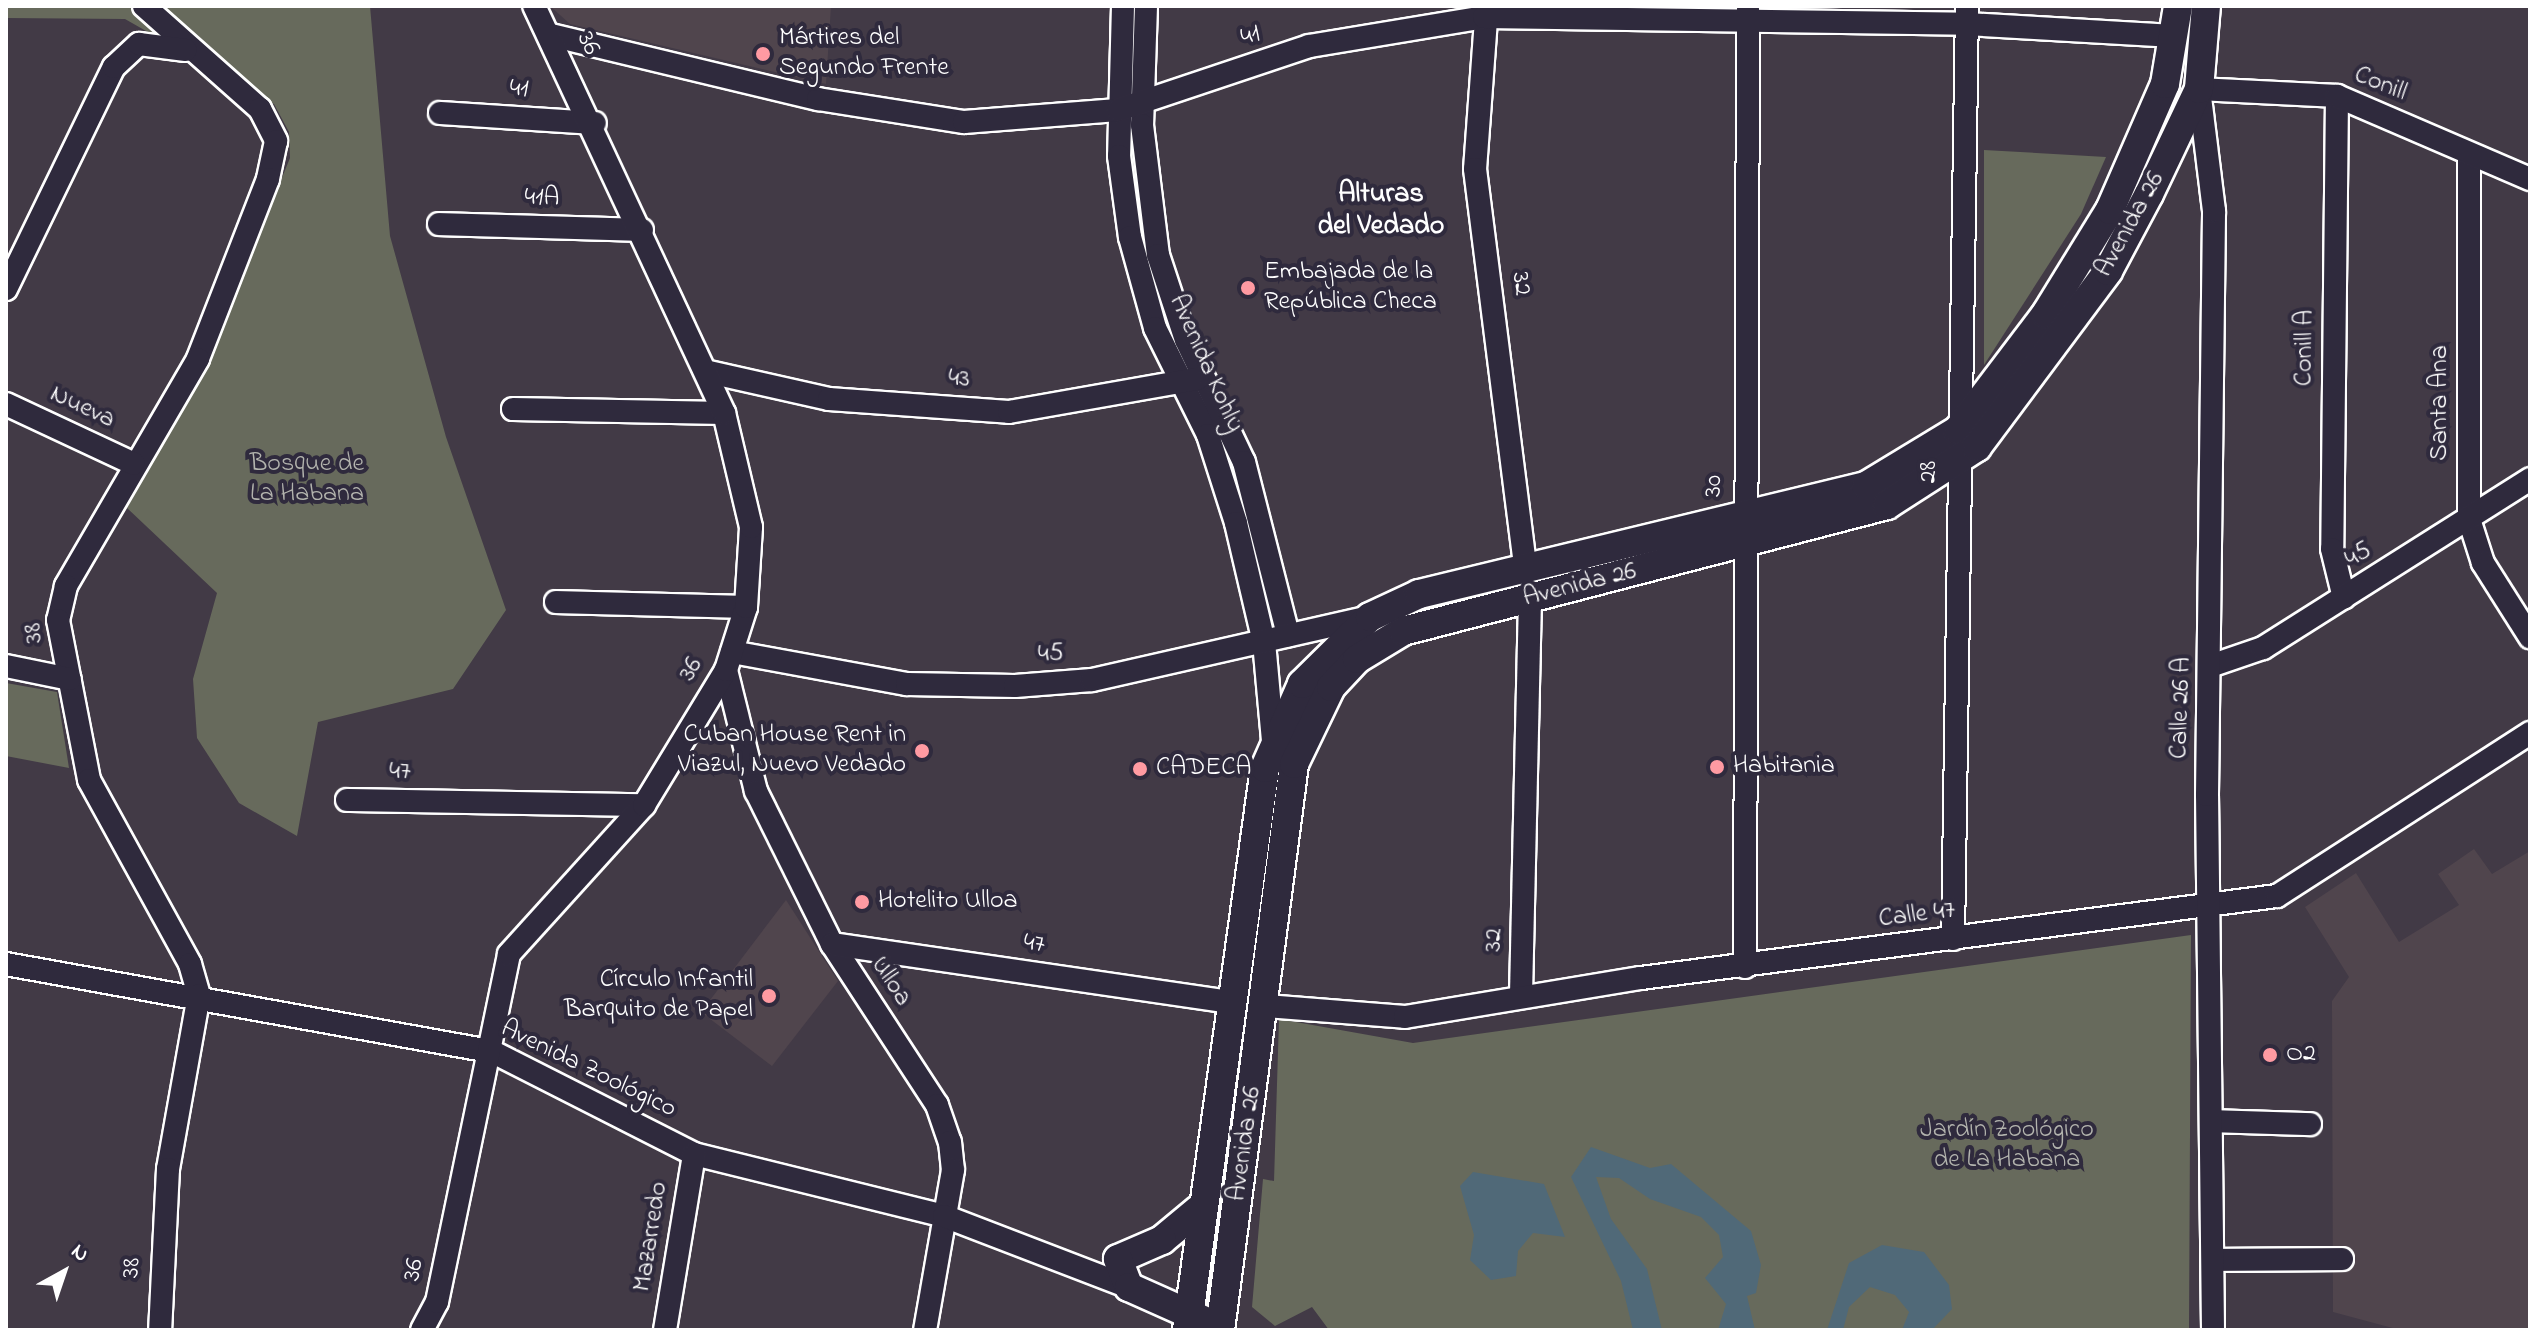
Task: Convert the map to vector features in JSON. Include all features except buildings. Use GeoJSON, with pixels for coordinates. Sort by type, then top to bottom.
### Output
{"type":"FeatureCollection","features":[{"type":"Feature","properties":{"kind":"main road","name":"Avenida 26"},"geometry":{"type":"LineString","coordinates":[[1226,1328],[1294,764],[1331,687],[1357,659],[1403,631],[1530,600],[1743,531],[1866,486],[1958,430],[2046,314],[2110,210],[2165,84],[2178,6]]}},
{"type":"Feature","properties":{"kind":"main road","name":"Avenida 26"},"geometry":{"type":"LineString","coordinates":[[1188,1323],[1198,1210],[1273,740],[1302,684],[1370,617],[1419,594],[1526,570],[1887,505],[1958,461],[1999,423],[2108,271],[2199,89],[2206,6]]}},
{"type":"Feature","properties":{"kind":"main road"},"geometry":{"type":"LineString","coordinates":[[2174,36],[2180,67],[2199,89]]}},
{"type":"Feature","properties":{"kind":"main road"},"geometry":{"type":"LineString","coordinates":[[1198,1210],[1162,1240],[1118,1259],[1129,1287],[1188,1323],[1226,1328]]}},
{"type":"Feature","properties":{"kind":"street","name":"38"},"geometry":{"type":"LineString","coordinates":[[142,6],[189,51],[260,109],[271,125],[275,158],[198,359],[134,464],[66,586],[58,620],[89,780],[190,964],[199,995],[168,1169],[160,1330]]}},
{"type":"Feature","properties":{"kind":"street"},"geometry":{"type":"LineString","coordinates":[[6,289],[139,28],[142,6]]}},
{"type":"Feature","properties":{"kind":"street","name":"36"},"geometry":{"type":"LineString","coordinates":[[422,1330],[437,1302],[509,954],[644,805],[729,661],[746,607],[749,512],[724,413],[709,372],[595,123],[534,6]]}},
{"type":"Feature","properties":{"kind":"street","name":"Avenida Kohly"},"geometry":{"type":"LineString","coordinates":[[1123,6],[1118,110],[1135,257],[1155,328],[1184,383],[1236,523],[1264,642],[1273,740]]}},
{"type":"Feature","properties":{"kind":"street","name":"Avenida Kohly"},"geometry":{"type":"LineString","coordinates":[[1146,6],[1142,105],[1158,255],[1261,517],[1288,635]]}},
{"type":"Feature","properties":{"kind":"street","name":"41"},"geometry":{"type":"LineString","coordinates":[[551,35],[818,99],[964,122],[1118,110],[1142,105],[1309,46],[1486,12],[1967,15],[2174,36]]}},
{"type":"Feature","properties":{"kind":"street","name":"32"},"geometry":{"type":"LineString","coordinates":[[1486,12],[1475,169],[1526,570]]}},
{"type":"Feature","properties":{"kind":"street","name":"30"},"geometry":{"type":"LineString","coordinates":[[1745,967],[1743,531],[1748,13]]}},
{"type":"Feature","properties":{"kind":"street","name":"28"},"geometry":{"type":"LineString","coordinates":[[1953,939],[1958,430],[1967,15]]}},
{"type":"Feature","properties":{"kind":"street"},"geometry":{"type":"LineString","coordinates":[[126,52],[152,42],[189,51]]}},
{"type":"Feature","properties":{"kind":"street","name":"Conill"},"geometry":{"type":"LineString","coordinates":[[2199,89],[2337,96],[2530,179]]}},
{"type":"Feature","properties":{"kind":"street","name":"Calle 26 A"},"geometry":{"type":"LineString","coordinates":[[2199,89],[2214,211],[2209,908],[2213,1330]]}},
{"type":"Feature","properties":{"kind":"street","name":"Conill A"},"geometry":{"type":"LineString","coordinates":[[2337,96],[2332,549],[2344,598]]}},
{"type":"Feature","properties":{"kind":"street","name":"41"},"geometry":{"type":"LineString","coordinates":[[440,113],[595,123]]}},
{"type":"Feature","properties":{"kind":"street","name":"Santa Ana"},"geometry":{"type":"LineString","coordinates":[[2469,154],[2469,519],[2483,563],[2530,637]]}},
{"type":"Feature","properties":{"kind":"street","name":"41A"},"geometry":{"type":"LineString","coordinates":[[439,224],[642,230]]}},
{"type":"Feature","properties":{"kind":"street"},"geometry":{"type":"LineString","coordinates":[[1135,257],[1158,255]]}},
{"type":"Feature","properties":{"kind":"street","name":"43"},"geometry":{"type":"LineString","coordinates":[[709,372],[829,399],[1009,412],[1184,383],[1206,376]]}},
{"type":"Feature","properties":{"kind":"street","name":"Nueva"},"geometry":{"type":"LineString","coordinates":[[6,404],[134,464]]}},
{"type":"Feature","properties":{"kind":"street"},"geometry":{"type":"LineString","coordinates":[[513,409],[724,413]]}},
{"type":"Feature","properties":{"kind":"street","name":"45"},"geometry":{"type":"LineString","coordinates":[[2210,666],[2263,648],[2530,479]]}},
{"type":"Feature","properties":{"kind":"street"},"geometry":{"type":"LineString","coordinates":[[1236,523],[1261,517]]}},
{"type":"Feature","properties":{"kind":"street","name":"32"},"geometry":{"type":"LineString","coordinates":[[1521,995],[1530,600]]}},
{"type":"Feature","properties":{"kind":"street"},"geometry":{"type":"LineString","coordinates":[[556,602],[746,607]]}},
{"type":"Feature","properties":{"kind":"street","name":"45"},"geometry":{"type":"LineString","coordinates":[[729,661],[907,684],[1015,686],[1092,680],[1370,617]]}},
{"type":"Feature","properties":{"kind":"street","name":"Ulloa"},"geometry":{"type":"LineString","coordinates":[[729,661],[756,791],[832,944],[937,1105],[953,1170],[925,1330]]}},
{"type":"Feature","properties":{"kind":"street"},"geometry":{"type":"LineString","coordinates":[[6,666],[70,679]]}},
{"type":"Feature","properties":{"kind":"street","name":"Calle 47"},"geometry":{"type":"LineString","coordinates":[[1266,1006],[1396,1018],[1521,995],[2209,908],[2277,896],[2530,733]]}},
{"type":"Feature","properties":{"kind":"street","name":"47"},"geometry":{"type":"LineString","coordinates":[[347,800],[644,805]]}},
{"type":"Feature","properties":{"kind":"street","name":"47"},"geometry":{"type":"LineString","coordinates":[[832,944],[1229,1002]]}},
{"type":"Feature","properties":{"kind":"street","name":"Avenida Zoológico"},"geometry":{"type":"LineString","coordinates":[[6,964],[199,995],[491,1051],[694,1154],[944,1216],[1129,1287]]}},
{"type":"Feature","properties":{"kind":"street"},"geometry":{"type":"LineString","coordinates":[[2212,1121],[2310,1124]]}},
{"type":"Feature","properties":{"kind":"street","name":"Mazarredo"},"geometry":{"type":"LineString","coordinates":[[665,1330],[694,1154]]}},
{"type":"Feature","properties":{"kind":"street"},"geometry":{"type":"LineString","coordinates":[[1089,1272],[1118,1259]]}},
{"type":"Feature","properties":{"kind":"street"},"geometry":{"type":"LineString","coordinates":[[2213,1260],[2342,1259]]}},
{"type":"Feature","properties":{"kind":"shaded area","name":"Mártires del Segundo Frente"},"geometry":{"type":"Polygon","coordinates":[[[550,6],[831,6],[826,84],[570,24],[550,6]]]}},
{"type":"Feature","properties":{"kind":"shaded area"},"geometry":{"type":"Polygon","coordinates":[[[2474,849],[2492,874],[2530,851],[2530,1330],[2400,1330],[2333,1312],[2332,1001],[2349,977],[2305,907],[2356,873],[2399,942],[2459,905],[2438,874],[2474,849]]]}},
{"type":"Feature","properties":{"kind":"shaded area","name":"Círculo Infantil Barquito de Papel"},"geometry":{"type":"Polygon","coordinates":[[[786,900],[838,981],[772,1066],[701,1012],[786,900]]]}},
{"type":"Feature","properties":{"kind":"green space","name":"Bosque de La Habana"},"geometry":{"type":"Polygon","coordinates":[[[6,6],[370,6],[390,236],[446,437],[506,610],[453,689],[318,722],[297,836],[239,803],[197,738],[193,679],[217,593],[127,508],[204,368],[290,158],[289,132],[274,104],[125,19],[6,18],[6,6]]]}},
{"type":"Feature","properties":{"kind":"green space"},"geometry":{"type":"Polygon","coordinates":[[[1984,150],[2106,157],[2081,214],[1984,365],[1984,150]]]}},
{"type":"Feature","properties":{"kind":"green space"},"geometry":{"type":"Polygon","coordinates":[[[1735,531],[1400,620],[1346,655],[1313,693],[1284,761],[1211,1315],[1200,1312],[1273,781],[1310,691],[1343,654],[1377,626],[1424,604],[1735,531]]]}},
{"type":"Feature","properties":{"kind":"green space"},"geometry":{"type":"Polygon","coordinates":[[[6,683],[57,692],[69,768],[6,756],[6,683]]]}},
{"type":"Feature","properties":{"kind":"green space","name":"Jardín Zoológico de La Habana"},"geometry":{"type":"Polygon","coordinates":[[[2191,935],[2189,1330],[1329,1330],[1312,1307],[1275,1326],[1252,1307],[1263,1179],[1274,1181],[1279,1019],[1413,1043],[2191,935]]]}},
{"type":"Feature","properties":{"kind":"water"},"geometry":{"type":"Polygon","coordinates":[[[1591,1147],[1650,1168],[1671,1164],[1751,1231],[1761,1265],[1756,1293],[1747,1296],[1755,1330],[1718,1330],[1726,1304],[1705,1278],[1723,1257],[1719,1235],[1701,1217],[1650,1199],[1619,1178],[1596,1177],[1611,1219],[1647,1269],[1662,1330],[1633,1330],[1621,1281],[1571,1177],[1591,1147]]]}},
{"type":"Feature","properties":{"kind":"water"},"geometry":{"type":"Polygon","coordinates":[[[1473,1172],[1544,1184],[1565,1237],[1533,1233],[1518,1251],[1516,1276],[1491,1280],[1470,1260],[1474,1235],[1460,1186],[1473,1172]]]}},
{"type":"Feature","properties":{"kind":"water"},"geometry":{"type":"Polygon","coordinates":[[[1882,1245],[1924,1252],[1949,1285],[1952,1309],[1932,1330],[1902,1330],[1909,1312],[1895,1295],[1870,1287],[1849,1307],[1843,1330],[1827,1330],[1849,1263],[1882,1245]]]}},
{"type":"Feature","properties":{"kind":"place","name":"Mártires del Segundo Frente"},"geometry":{"type":"Point","coordinates":[763,54]}},
{"type":"Feature","properties":{"kind":"place","name":"Embajada de la República Checa"},"geometry":{"type":"Point","coordinates":[1248,288]}},
{"type":"Feature","properties":{"kind":"place","name":"Cuban House Rent in Viazul, Nuevo Vedado"},"geometry":{"type":"Point","coordinates":[922,751]}},
{"type":"Feature","properties":{"kind":"place","name":"Habitania"},"geometry":{"type":"Point","coordinates":[1717,767]}},
{"type":"Feature","properties":{"kind":"place","name":"CADECA"},"geometry":{"type":"Point","coordinates":[1140,769]}},
{"type":"Feature","properties":{"kind":"place","name":"Hotelito Ulloa"},"geometry":{"type":"Point","coordinates":[862,902]}},
{"type":"Feature","properties":{"kind":"place","name":"Círculo Infantil Barquito de Papel"},"geometry":{"type":"Point","coordinates":[769,996]}},
{"type":"Feature","properties":{"kind":"place","name":"O2"},"geometry":{"type":"Point","coordinates":[2270,1055]}},
{"type":"Feature","properties":{"kind":"district","name":"Alturas del Vedado"},"geometry":{"type":"Point","coordinates":[1381,211]}}]}
